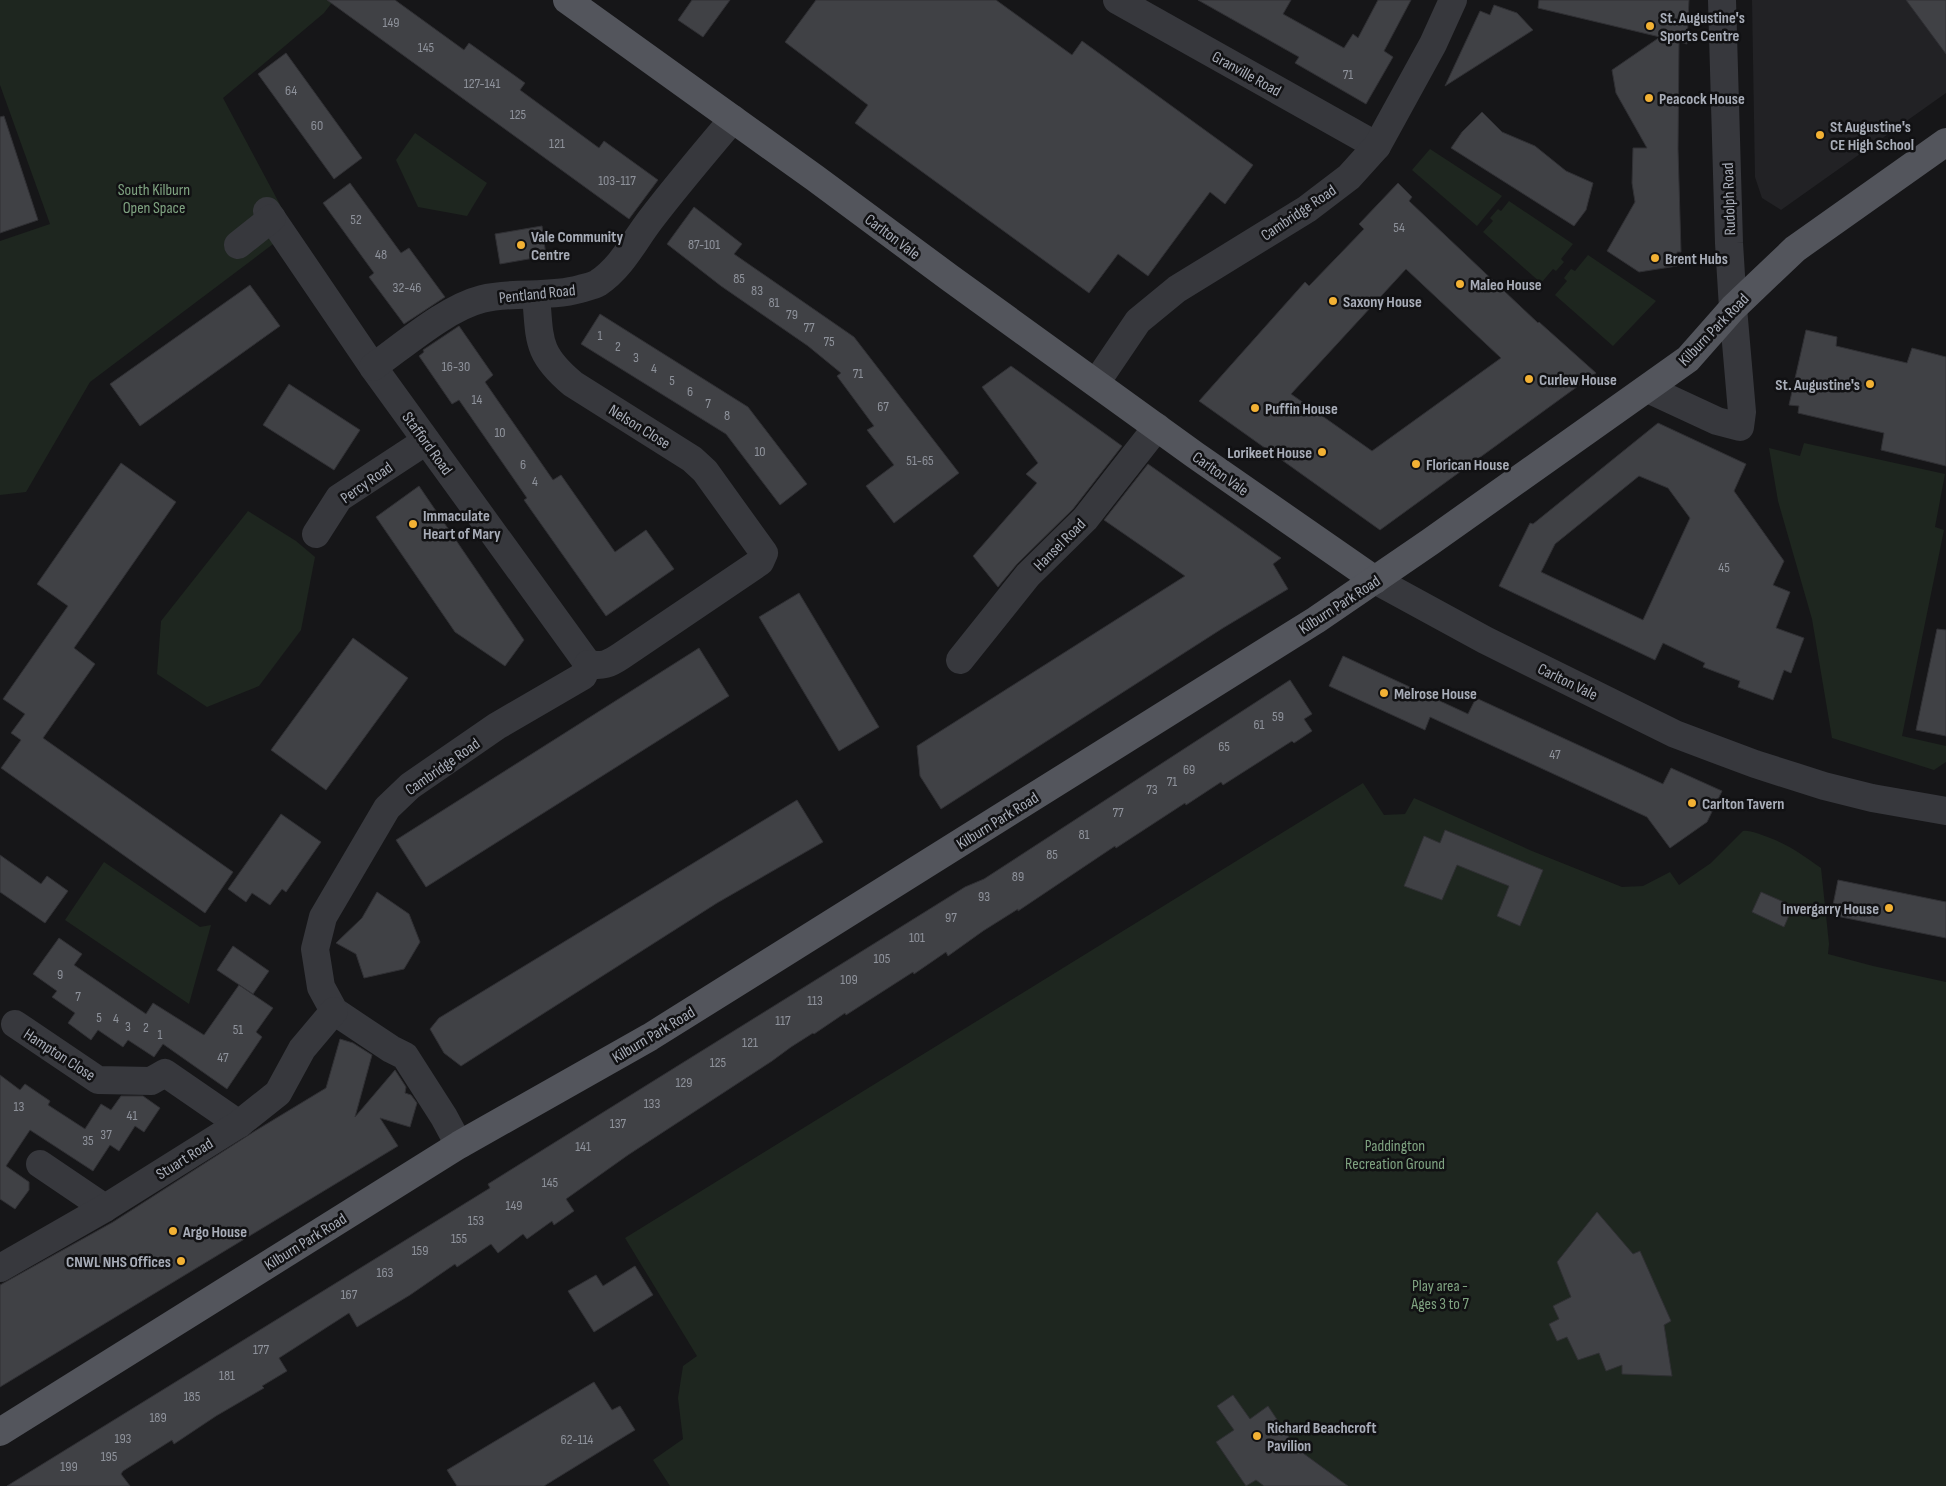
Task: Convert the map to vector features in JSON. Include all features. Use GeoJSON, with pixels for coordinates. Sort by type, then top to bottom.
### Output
{"type":"FeatureCollection","features":[{"type":"Feature","properties":{"kind":"main road","name":"Carlton Vale"},"geometry":{"type":"LineString","coordinates":[[567,0],[1157,427],[1375,580]]}},
{"type":"Feature","properties":{"kind":"main road","name":"Kilburn Park Road"},"geometry":{"type":"LineString","coordinates":[[0,1432],[459,1145],[650,1037],[1316,620],[1648,389],[1688,359],[1733,308],[1795,249],[1946,142]]}},
{"type":"Feature","properties":{"kind":"street","name":"Granville Road"},"geometry":{"type":"LineString","coordinates":[[1116,0],[1377,146]]}},
{"type":"Feature","properties":{"kind":"street","name":"Cambridge Road"},"geometry":{"type":"LineString","coordinates":[[1096,383],[1138,321],[1177,289],[1307,209],[1349,177],[1377,146],[1429,52],[1453,0]]}},
{"type":"Feature","properties":{"kind":"street","name":"Rudolph Road"},"geometry":{"type":"LineString","coordinates":[[1648,389],[1717,421],[1740,427],[1742,412],[1733,308],[1722,0]]}},
{"type":"Feature","properties":{"kind":"street","name":"Pentland Road"},"geometry":{"type":"LineString","coordinates":[[373,367],[460,307],[481,299],[505,295],[536,295],[566,292],[596,284],[617,268],[650,220],[732,119]]}},
{"type":"Feature","properties":{"kind":"street","name":"Stafford Road"},"geometry":{"type":"LineString","coordinates":[[238,245],[270,214],[373,367],[588,664]]}},
{"type":"Feature","properties":{"kind":"street","name":"Nelson Close"},"geometry":{"type":"LineString","coordinates":[[536,295],[540,343],[546,357],[559,372],[573,384],[692,459],[706,471],[764,553],[760,562],[608,664],[598,666],[588,664]]}},
{"type":"Feature","properties":{"kind":"street","name":"Hansel Road"},"geometry":{"type":"LineString","coordinates":[[960,660],[1028,574],[1085,519],[1157,427]]}},
{"type":"Feature","properties":{"kind":"street","name":"Percy Road"},"geometry":{"type":"LineString","coordinates":[[316,534],[339,498],[426,440]]}},
{"type":"Feature","properties":{"kind":"street","name":"Carlton Vale"},"geometry":{"type":"LineString","coordinates":[[1375,580],[1485,640],[1675,734],[1755,764],[1824,786],[1872,798],[1946,811]]}},
{"type":"Feature","properties":{"kind":"street","name":"Cambridge Road"},"geometry":{"type":"LineString","coordinates":[[334,1012],[321,987],[315,949],[323,917],[387,808],[410,786],[491,731],[583,676],[588,664]]}},
{"type":"Feature","properties":{"kind":"street"},"geometry":{"type":"LineString","coordinates":[[334,1012],[405,1056],[444,1117],[459,1145]]}},
{"type":"Feature","properties":{"kind":"street","name":"Stuart Road"},"geometry":{"type":"LineString","coordinates":[[0,1268],[105,1208],[239,1124],[278,1093],[302,1049],[334,1012]]}},
{"type":"Feature","properties":{"kind":"street","name":"Hampton Close"},"geometry":{"type":"LineString","coordinates":[[15,1024],[98,1080],[151,1081],[165,1073],[239,1124]]}},
{"type":"Feature","properties":{"kind":"street"},"geometry":{"type":"LineString","coordinates":[[40,1164],[105,1208]]}},
{"type":"Feature","properties":{"kind":"shaded area","name":"St Augustine's CE High School"},"geometry":{"type":"Polygon","coordinates":[[[1752,0],[1946,0],[1946,93],[1781,210],[1762,198],[1755,177],[1752,0]]]}},
{"type":"Feature","properties":{"kind":"green space","name":"South Kilburn Open Space"},"geometry":{"type":"Polygon","coordinates":[[[0,0],[334,0],[324,13],[223,98],[293,229],[90,382],[26,492],[0,495],[0,241],[50,224],[0,85],[0,0]]]}},
{"type":"Feature","properties":{"kind":"green space"},"geometry":{"type":"Polygon","coordinates":[[[415,133],[487,183],[467,216],[418,207],[396,160],[415,133]]]}},
{"type":"Feature","properties":{"kind":"green space"},"geometry":{"type":"Polygon","coordinates":[[[1430,149],[1502,196],[1477,226],[1412,170],[1430,149]]]}},
{"type":"Feature","properties":{"kind":"green space"},"geometry":{"type":"Polygon","coordinates":[[[1509,201],[1573,244],[1561,259],[1564,262],[1556,271],[1553,269],[1541,283],[1483,232],[1493,221],[1490,218],[1498,209],[1501,211],[1509,201]]]}},
{"type":"Feature","properties":{"kind":"green space"},"geometry":{"type":"Polygon","coordinates":[[[1588,255],[1656,301],[1613,346],[1555,295],[1567,281],[1564,278],[1571,269],[1575,271],[1588,255]]]}},
{"type":"Feature","properties":{"kind":"green space"},"geometry":{"type":"Polygon","coordinates":[[[1804,443],[1945,474],[1935,527],[1944,530],[1902,736],[1946,746],[1946,762],[1934,770],[1832,738],[1812,619],[1778,501],[1769,448],[1800,456],[1804,443]]]}},
{"type":"Feature","properties":{"kind":"green space"},"geometry":{"type":"Polygon","coordinates":[[[248,511],[296,541],[315,557],[301,630],[259,686],[207,707],[157,674],[161,621],[248,511]]]}},
{"type":"Feature","properties":{"kind":"green space","name":"Paddington Recreation Ground"},"geometry":{"type":"Polygon","coordinates":[[[1363,783],[1384,815],[1405,814],[1414,798],[1532,851],[1622,887],[1643,886],[1670,872],[1679,885],[1711,863],[1743,831],[1757,833],[1786,845],[1821,868],[1829,944],[1828,954],[1946,982],[1946,1486],[670,1486],[653,1460],[683,1439],[678,1398],[683,1366],[697,1356],[625,1238],[1363,783]]]}},
{"type":"Feature","properties":{"kind":"green space"},"geometry":{"type":"Polygon","coordinates":[[[104,862],[200,927],[211,925],[189,1004],[65,920],[104,862]]]}},
{"type":"Feature","properties":{"kind":"building"},"geometry":{"type":"Polygon","coordinates":[[[327,0],[395,0],[464,50],[469,43],[525,83],[520,90],[599,148],[604,141],[658,180],[629,219],[327,0]]]}},
{"type":"Feature","properties":{"kind":"building"},"geometry":{"type":"Polygon","coordinates":[[[692,0],[730,0],[703,37],[678,20],[692,0]]]}},
{"type":"Feature","properties":{"kind":"building"},"geometry":{"type":"Polygon","coordinates":[[[816,0],[996,0],[1072,55],[1082,41],[1253,165],[1225,204],[1210,192],[1148,276],[1118,254],[1089,293],[855,123],[868,105],[785,42],[816,0]]]}},
{"type":"Feature","properties":{"kind":"building"},"geometry":{"type":"Polygon","coordinates":[[[1198,0],[1291,0],[1283,14],[1344,48],[1353,34],[1358,38],[1378,0],[1411,0],[1384,51],[1393,57],[1366,104],[1295,63],[1299,57],[1198,0]]]}},
{"type":"Feature","properties":{"kind":"building"},"geometry":{"type":"Polygon","coordinates":[[[1539,0],[1689,0],[1687,44],[1679,42],[1678,149],[1681,252],[1677,252],[1677,266],[1639,272],[1607,251],[1635,202],[1632,183],[1633,148],[1647,148],[1616,93],[1612,70],[1660,37],[1538,8],[1539,0]]]}},
{"type":"Feature","properties":{"kind":"building"},"geometry":{"type":"Polygon","coordinates":[[[1906,0],[1946,0],[1946,54],[1906,0]]]}},
{"type":"Feature","properties":{"kind":"building"},"geometry":{"type":"Polygon","coordinates":[[[1494,5],[1517,13],[1533,30],[1445,86],[1480,11],[1490,15],[1494,5]]]}},
{"type":"Feature","properties":{"kind":"building"},"geometry":{"type":"Polygon","coordinates":[[[286,53],[362,158],[334,179],[258,74],[286,53]]]}},
{"type":"Feature","properties":{"kind":"building"},"geometry":{"type":"Polygon","coordinates":[[[1482,112],[1502,132],[1535,146],[1566,171],[1593,183],[1586,210],[1574,226],[1451,148],[1462,132],[1482,112]]]}},
{"type":"Feature","properties":{"kind":"building"},"geometry":{"type":"Polygon","coordinates":[[[4,116],[38,220],[0,233],[0,117],[4,116]]]}},
{"type":"Feature","properties":{"kind":"building"},"geometry":{"type":"Polygon","coordinates":[[[350,183],[401,253],[409,248],[445,297],[404,324],[369,277],[374,273],[323,203],[350,183]]]}},
{"type":"Feature","properties":{"kind":"building"},"geometry":{"type":"Polygon","coordinates":[[[1398,183],[1412,197],[1409,201],[1538,323],[1596,373],[1380,530],[1199,401],[1305,282],[1309,286],[1364,229],[1359,224],[1398,183]],[[1406,269],[1291,394],[1372,451],[1501,358],[1406,269]]]}},
{"type":"Feature","properties":{"kind":"building"},"geometry":{"type":"Polygon","coordinates":[[[694,207],[742,244],[734,254],[854,337],[959,473],[894,523],[866,486],[894,465],[867,430],[874,426],[837,376],[841,373],[808,346],[721,286],[667,244],[694,207]]]}},
{"type":"Feature","properties":{"kind":"building","name":"Vale Community Centre"},"geometry":{"type":"Polygon","coordinates":[[[542,226],[546,256],[500,264],[495,234],[542,226]]]}},
{"type":"Feature","properties":{"kind":"building"},"geometry":{"type":"Polygon","coordinates":[[[250,285],[280,326],[140,426],[110,384],[250,285]]]}},
{"type":"Feature","properties":{"kind":"building"},"geometry":{"type":"Polygon","coordinates":[[[600,314],[748,407],[807,484],[780,505],[726,434],[581,344],[600,314]]]}},
{"type":"Feature","properties":{"kind":"building"},"geometry":{"type":"Polygon","coordinates":[[[459,326],[493,375],[485,382],[496,398],[553,480],[561,475],[615,552],[646,530],[674,569],[606,616],[524,500],[527,498],[459,400],[452,404],[419,356],[424,352],[423,350],[459,326]]]}},
{"type":"Feature","properties":{"kind":"building","name":"St. Augustine's"},"geometry":{"type":"Polygon","coordinates":[[[1806,330],[1837,337],[1836,346],[1907,363],[1912,348],[1946,357],[1946,466],[1881,450],[1884,433],[1798,413],[1799,406],[1789,405],[1806,330]]]}},
{"type":"Feature","properties":{"kind":"building"},"geometry":{"type":"Polygon","coordinates":[[[1011,366],[1122,446],[1073,509],[1017,564],[998,587],[973,556],[1037,483],[1026,474],[1038,463],[982,387],[1011,366]]]}},
{"type":"Feature","properties":{"kind":"building"},"geometry":{"type":"Polygon","coordinates":[[[289,384],[360,430],[334,470],[263,425],[289,384]]]}},
{"type":"Feature","properties":{"kind":"building"},"geometry":{"type":"Polygon","coordinates":[[[1658,423],[1746,464],[1734,491],[1784,561],[1773,585],[1790,592],[1776,628],[1804,638],[1791,673],[1784,670],[1773,700],[1738,687],[1740,681],[1703,667],[1705,663],[1663,643],[1655,660],[1499,586],[1530,523],[1533,524],[1658,423]],[[1639,476],[1555,544],[1541,572],[1643,620],[1690,518],[1668,488],[1639,476]]]}},
{"type":"Feature","properties":{"kind":"building"},"geometry":{"type":"Polygon","coordinates":[[[121,463],[176,502],[74,648],[95,664],[43,738],[233,872],[205,913],[1,768],[21,740],[11,733],[25,714],[3,699],[68,606],[37,584],[121,463]]]}},
{"type":"Feature","properties":{"kind":"building"},"geometry":{"type":"Polygon","coordinates":[[[1148,464],[1281,558],[1273,564],[1288,589],[1223,628],[941,809],[920,776],[917,746],[1185,576],[1104,520],[1148,464]]]}},
{"type":"Feature","properties":{"kind":"building"},"geometry":{"type":"Polygon","coordinates":[[[419,486],[524,640],[505,666],[455,632],[376,517],[419,486]]]}},
{"type":"Feature","properties":{"kind":"building"},"geometry":{"type":"Polygon","coordinates":[[[799,593],[879,727],[839,751],[759,617],[799,593]]]}},
{"type":"Feature","properties":{"kind":"building"},"geometry":{"type":"Polygon","coordinates":[[[1937,629],[1946,630],[1946,736],[1916,730],[1937,629]]]}},
{"type":"Feature","properties":{"kind":"building"},"geometry":{"type":"Polygon","coordinates":[[[353,638],[408,678],[326,790],[271,750],[353,638]]]}},
{"type":"Feature","properties":{"kind":"building"},"geometry":{"type":"Polygon","coordinates":[[[699,648],[729,696],[426,887],[396,840],[699,648]]]}},
{"type":"Feature","properties":{"kind":"building"},"geometry":{"type":"Polygon","coordinates":[[[1343,656],[1468,714],[1476,698],[1663,784],[1671,768],[1722,791],[1707,822],[1670,848],[1647,817],[1430,717],[1425,730],[1329,686],[1343,656]]]}},
{"type":"Feature","properties":{"kind":"building"},"geometry":{"type":"Polygon","coordinates":[[[1290,680],[1312,714],[1304,719],[1312,731],[1294,743],[1292,741],[1223,785],[1221,782],[1186,805],[1185,803],[1116,848],[1115,846],[1018,911],[1018,909],[983,931],[948,956],[946,952],[914,974],[913,972],[846,1015],[845,1013],[791,1047],[628,1155],[566,1199],[574,1211],[554,1225],[552,1221],[527,1239],[523,1234],[498,1253],[491,1244],[457,1267],[455,1264],[410,1295],[357,1327],[349,1313],[279,1358],[287,1371],[262,1386],[264,1388],[216,1416],[174,1444],[172,1440],[123,1471],[121,1474],[130,1486],[7,1486],[490,1188],[488,1184],[965,887],[984,879],[1290,680]]]}},
{"type":"Feature","properties":{"kind":"building"},"geometry":{"type":"Polygon","coordinates":[[[797,800],[823,842],[717,903],[461,1066],[444,1053],[430,1029],[439,1018],[797,800]]]}},
{"type":"Feature","properties":{"kind":"building"},"geometry":{"type":"Polygon","coordinates":[[[281,814],[321,842],[286,892],[282,889],[270,905],[252,893],[246,902],[228,889],[281,814]]]}},
{"type":"Feature","properties":{"kind":"building"},"geometry":{"type":"Polygon","coordinates":[[[1445,830],[1543,870],[1520,926],[1497,916],[1509,886],[1457,865],[1442,900],[1404,886],[1424,836],[1440,843],[1445,830]]]}},
{"type":"Feature","properties":{"kind":"building"},"geometry":{"type":"Polygon","coordinates":[[[0,855],[41,884],[47,876],[68,891],[45,923],[0,892],[0,855]]]}},
{"type":"Feature","properties":{"kind":"building","name":"Invergarry House"},"geometry":{"type":"Polygon","coordinates":[[[1838,880],[1946,902],[1946,938],[1831,915],[1838,880]]]}},
{"type":"Feature","properties":{"kind":"building"},"geometry":{"type":"Polygon","coordinates":[[[377,892],[409,914],[420,942],[404,969],[364,978],[356,954],[336,943],[362,918],[377,892]]]}},
{"type":"Feature","properties":{"kind":"building"},"geometry":{"type":"Polygon","coordinates":[[[1761,892],[1793,906],[1784,927],[1752,912],[1761,892]]]}},
{"type":"Feature","properties":{"kind":"building"},"geometry":{"type":"Polygon","coordinates":[[[59,938],[82,954],[74,965],[146,1014],[153,1003],[204,1035],[239,985],[273,1008],[256,1032],[262,1037],[227,1089],[163,1044],[154,1057],[128,1040],[123,1047],[98,1030],[91,1040],[68,1023],[75,1013],[52,997],[57,991],[33,974],[59,938]]]}},
{"type":"Feature","properties":{"kind":"building"},"geometry":{"type":"Polygon","coordinates":[[[233,946],[269,971],[253,994],[217,970],[233,946]]]}},
{"type":"Feature","properties":{"kind":"building","name":"Argo House"},"geometry":{"type":"Polygon","coordinates":[[[340,1039],[353,1043],[372,1055],[355,1117],[395,1070],[406,1087],[405,1093],[411,1095],[417,1103],[410,1127],[380,1118],[398,1146],[0,1387],[0,1285],[113,1222],[326,1088],[340,1039]]]}},
{"type":"Feature","properties":{"kind":"building"},"geometry":{"type":"Polygon","coordinates":[[[0,1075],[20,1090],[25,1084],[50,1101],[48,1105],[85,1129],[101,1104],[111,1110],[121,1096],[143,1096],[160,1108],[144,1132],[135,1126],[119,1151],[110,1145],[93,1171],[30,1130],[6,1166],[29,1182],[29,1190],[15,1209],[0,1199],[0,1075]]]}},
{"type":"Feature","properties":{"kind":"building"},"geometry":{"type":"Polygon","coordinates":[[[1597,1212],[1633,1254],[1640,1251],[1671,1321],[1664,1325],[1672,1376],[1622,1374],[1622,1365],[1606,1371],[1599,1353],[1578,1360],[1567,1337],[1557,1341],[1549,1324],[1559,1319],[1553,1306],[1571,1297],[1557,1262],[1597,1212]]]}},
{"type":"Feature","properties":{"kind":"building"},"geometry":{"type":"Polygon","coordinates":[[[635,1266],[653,1295],[594,1332],[568,1291],[596,1275],[603,1286],[635,1266]]]}},
{"type":"Feature","properties":{"kind":"building"},"geometry":{"type":"Polygon","coordinates":[[[594,1382],[612,1410],[620,1406],[635,1430],[544,1486],[457,1486],[447,1470],[594,1382]]]}},
{"type":"Feature","properties":{"kind":"building","name":"Richard Beachcroft Pavilion"},"geometry":{"type":"Polygon","coordinates":[[[1233,1395],[1250,1419],[1268,1406],[1296,1448],[1348,1486],[1264,1486],[1256,1480],[1246,1486],[1216,1442],[1234,1430],[1217,1406],[1233,1395]]]}},
{"type":"Feature","properties":{"kind":"place","name":"St. Augustine's Sports Centre"},"geometry":{"type":"Point","coordinates":[1650,26]}},
{"type":"Feature","properties":{"kind":"place","name":"Peacock House"},"geometry":{"type":"Point","coordinates":[1649,98]}},
{"type":"Feature","properties":{"kind":"place","name":"St Augustine's CE High School"},"geometry":{"type":"Point","coordinates":[1820,135]}},
{"type":"Feature","properties":{"kind":"place","name":"Vale Community Centre"},"geometry":{"type":"Point","coordinates":[521,245]}},
{"type":"Feature","properties":{"kind":"place","name":"Brent Hubs"},"geometry":{"type":"Point","coordinates":[1655,258]}},
{"type":"Feature","properties":{"kind":"place","name":"Maleo House"},"geometry":{"type":"Point","coordinates":[1460,284]}},
{"type":"Feature","properties":{"kind":"place","name":"Saxony House"},"geometry":{"type":"Point","coordinates":[1333,301]}},
{"type":"Feature","properties":{"kind":"place","name":"Curlew House"},"geometry":{"type":"Point","coordinates":[1529,379]}},
{"type":"Feature","properties":{"kind":"place","name":"St. Augustine's"},"geometry":{"type":"Point","coordinates":[1870,384]}},
{"type":"Feature","properties":{"kind":"place","name":"Puffin House"},"geometry":{"type":"Point","coordinates":[1255,408]}},
{"type":"Feature","properties":{"kind":"place","name":"Lorikeet House"},"geometry":{"type":"Point","coordinates":[1322,452]}},
{"type":"Feature","properties":{"kind":"place","name":"Florican House"},"geometry":{"type":"Point","coordinates":[1416,464]}},
{"type":"Feature","properties":{"kind":"place","name":"Immaculate Heart of Mary"},"geometry":{"type":"Point","coordinates":[413,524]}},
{"type":"Feature","properties":{"kind":"place","name":"Melrose House"},"geometry":{"type":"Point","coordinates":[1384,693]}},
{"type":"Feature","properties":{"kind":"place","name":"Carlton Tavern"},"geometry":{"type":"Point","coordinates":[1692,803]}},
{"type":"Feature","properties":{"kind":"place","name":"Invergarry House"},"geometry":{"type":"Point","coordinates":[1889,908]}},
{"type":"Feature","properties":{"kind":"place","name":"Argo House"},"geometry":{"type":"Point","coordinates":[173,1231]}},
{"type":"Feature","properties":{"kind":"place","name":"CNWL NHS Offices"},"geometry":{"type":"Point","coordinates":[181,1261]}},
{"type":"Feature","properties":{"kind":"place","name":"Richard Beachcroft Pavilion"},"geometry":{"type":"Point","coordinates":[1257,1436]}},
{"type":"Feature","properties":{"kind":"park label","name":"Play area - Ages 3 to 7"},"geometry":{"type":"Point","coordinates":[1440,1294]}}]}
